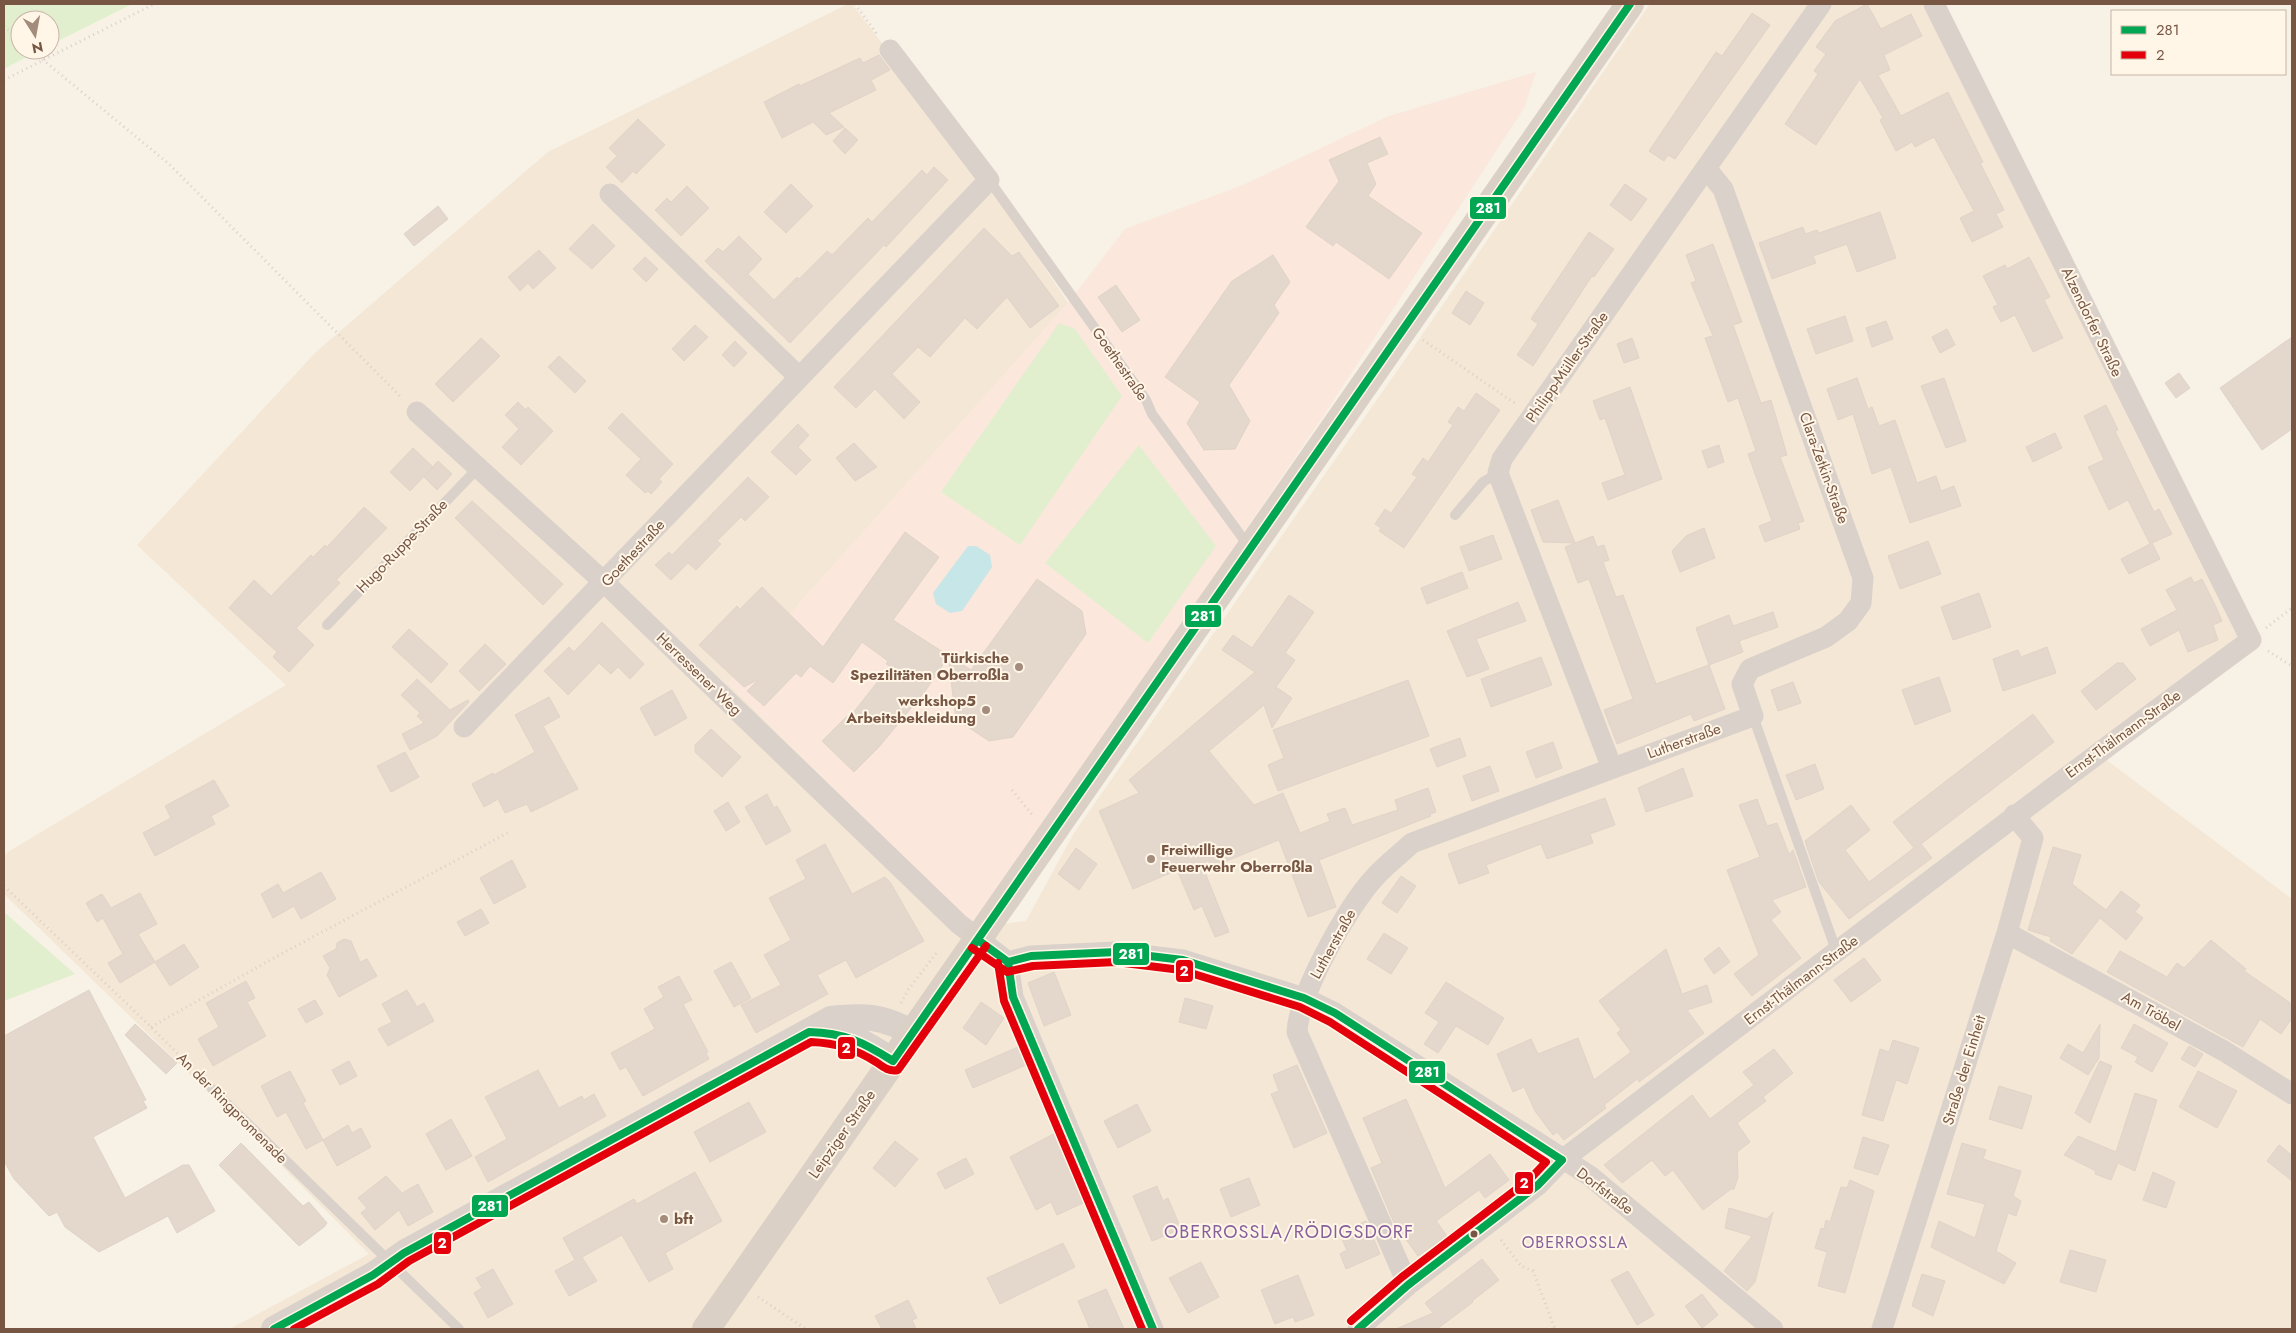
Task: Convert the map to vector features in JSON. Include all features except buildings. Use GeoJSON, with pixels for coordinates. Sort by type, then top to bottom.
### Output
{"type":"FeatureCollection","features":[{"type":"Feature","properties":{"kind":"main road","name":"Leipziger Straße"},"geometry":{"type":"LineString","coordinates":[[706,1329],[1630,4]]}},
{"type":"Feature","properties":{"kind":"street","name":"Philipp-Müller-Straße"},"geometry":{"type":"LineString","coordinates":[[1498,473],[1502,460],[1821,4]]}},
{"type":"Feature","properties":{"kind":"street","name":"Alzendorfer Straße"},"geometry":{"type":"LineString","coordinates":[[1934,4],[2251,640]]}},
{"type":"Feature","properties":{"kind":"street","name":"Goethestraße"},"geometry":{"type":"LineString","coordinates":[[464,727],[989,180],[890,50]]}},
{"type":"Feature","properties":{"kind":"street","name":"Clara-Zetkin-Straße"},"geometry":{"type":"LineString","coordinates":[[1706,168],[1724,189],[1863,578],[1861,603],[1848,621],[1826,637],[1750,669],[1742,684],[1753,716]]}},
{"type":"Feature","properties":{"kind":"street"},"geometry":{"type":"LineString","coordinates":[[610,194],[799,378]]}},
{"type":"Feature","properties":{"kind":"street","name":"Herressener Weg"},"geometry":{"type":"LineString","coordinates":[[417,412],[604,583],[948,914],[978,940]]}},
{"type":"Feature","properties":{"kind":"street"},"geometry":{"type":"LineString","coordinates":[[1498,473],[1612,768]]}},
{"type":"Feature","properties":{"kind":"street","name":"Ernst-Thälmann-Straße"},"geometry":{"type":"LineString","coordinates":[[1358,1329],[1408,1285],[1538,1184],[1562,1160],[1837,953],[2014,815],[2251,640]]}},
{"type":"Feature","properties":{"kind":"street","name":"Lutherstraße"},"geometry":{"type":"LineString","coordinates":[[1408,1285],[1297,1032],[1298,1016],[1304,998],[1343,921],[1375,877],[1412,843],[1753,716]]}},
{"type":"Feature","properties":{"kind":"street","name":"Straße der Einheit"},"geometry":{"type":"LineString","coordinates":[[1882,1329],[2007,933],[2032,838],[2014,815]]}},
{"type":"Feature","properties":{"kind":"street","name":"Am Tröbel"},"geometry":{"type":"LineString","coordinates":[[2007,933],[2224,1051],[2292,1094]]}},
{"type":"Feature","properties":{"kind":"street"},"geometry":{"type":"LineString","coordinates":[[978,940],[1008,962],[1012,997],[1154,1329]]}},
{"type":"Feature","properties":{"kind":"street","name":"Dorfstraße"},"geometry":{"type":"LineString","coordinates":[[1008,962],[1031,956],[1126,953],[1182,960],[1304,998],[1335,1013],[1562,1160],[1590,1176],[1772,1329]]}},
{"type":"Feature","properties":{"kind":"street"},"geometry":{"type":"LineString","coordinates":[[274,1329],[390,1264],[404,1253],[831,1019],[860,1016],[892,1022],[913,1033]]}},
{"type":"Feature","properties":{"kind":"street"},"geometry":{"type":"LineString","coordinates":[[809,1032],[837,1032],[858,1039],[893,1061]]}},
{"type":"Feature","properties":{"kind":"lane","name":"Goethestraße"},"geometry":{"type":"LineString","coordinates":[[989,180],[1146,400],[1152,414],[1250,548]]}},
{"type":"Feature","properties":{"kind":"lane","name":"Hugo-Ruppe-Straße"},"geometry":{"type":"LineString","coordinates":[[327,625],[478,468]]}},
{"type":"Feature","properties":{"kind":"lane"},"geometry":{"type":"LineString","coordinates":[[1455,516],[1483,482],[1498,473]]}},
{"type":"Feature","properties":{"kind":"lane"},"geometry":{"type":"LineString","coordinates":[[1753,716],[1837,953]]}},
{"type":"Feature","properties":{"kind":"lane","name":"An der Ringpromenade"},"geometry":{"type":"LineString","coordinates":[[212,1089],[459,1329]]}},
{"type":"Feature","properties":{"kind":"path"},"geometry":{"type":"LineString","coordinates":[[60,51],[154,4]]}},
{"type":"Feature","properties":{"kind":"path"},"geometry":{"type":"LineString","coordinates":[[855,4],[890,50]]}},
{"type":"Feature","properties":{"kind":"path"},"geometry":{"type":"LineString","coordinates":[[4,80],[42,60],[169,164],[417,412]]}},
{"type":"Feature","properties":{"kind":"path"},"geometry":{"type":"LineString","coordinates":[[1404,326],[1533,416]]}},
{"type":"Feature","properties":{"kind":"path"},"geometry":{"type":"LineString","coordinates":[[2292,608],[2251,640],[2292,666]]}},
{"type":"Feature","properties":{"kind":"path"},"geometry":{"type":"LineString","coordinates":[[1012,790],[1036,821]]}},
{"type":"Feature","properties":{"kind":"path"},"geometry":{"type":"LineString","coordinates":[[151,1027],[283,953],[509,832]]}},
{"type":"Feature","properties":{"kind":"path","name":"An der Ringpromenade"},"geometry":{"type":"LineString","coordinates":[[4,886],[151,1027],[212,1089]]}},
{"type":"Feature","properties":{"kind":"path"},"geometry":{"type":"LineString","coordinates":[[1488,1223],[1521,1266],[1533,1272],[1556,1329]]}},
{"type":"Feature","properties":{"kind":"path"},"geometry":{"type":"LineString","coordinates":[[754,1302],[759,1296],[806,1329]]}},
{"type":"Feature","properties":{"kind":"shaded area"},"geometry":{"type":"Polygon","coordinates":[[[848,4],[852,4],[990,185],[1068,303],[728,683],[973,928],[1026,921],[1074,833],[1411,351],[1650,4],[1932,4],[2252,645],[2101,756],[2292,899],[2292,1329],[230,1329],[369,1254],[207,1091],[4,894],[4,857],[8,852],[286,685],[137,545],[316,352],[548,152],[848,4]]]}},
{"type":"Feature","properties":{"kind":"shaded area"},"geometry":{"type":"Polygon","coordinates":[[[1536,72],[1524,108],[1326,412],[974,928],[728,683],[1068,303],[1125,229],[1243,185],[1389,116],[1536,72]]]}},
{"type":"Feature","properties":{"kind":"green space"},"geometry":{"type":"Polygon","coordinates":[[[4,4],[132,4],[60,40],[60,10],[10,10],[10,60],[21,60],[4,69],[4,4]]]}},
{"type":"Feature","properties":{"kind":"green space"},"geometry":{"type":"Polygon","coordinates":[[[1059,323],[1075,329],[1122,396],[1020,545],[941,492],[1059,323]]]}},
{"type":"Feature","properties":{"kind":"green space"},"geometry":{"type":"Polygon","coordinates":[[[1139,445],[1216,546],[1148,643],[1045,563],[1139,445]]]}},
{"type":"Feature","properties":{"kind":"green space"},"geometry":{"type":"Polygon","coordinates":[[[4,912],[75,974],[4,1001],[4,912]]]}},
{"type":"Feature","properties":{"kind":"water"},"geometry":{"type":"Polygon","coordinates":[[[968,546],[976,546],[990,555],[992,567],[962,611],[950,613],[936,604],[933,593],[968,546]]]}},
{"type":"Feature","properties":{"kind":"transit line","name":"281"},"geometry":{"type":"LineString","coordinates":[[274,1329],[373,1275],[404,1253],[809,1032],[833,1034],[853,1040],[893,1061],[1630,4]]}},
{"type":"Feature","properties":{"kind":"transit line","name":"281"},"geometry":{"type":"LineString","coordinates":[[978,940],[1008,962],[1031,956],[1116,952],[1183,960],[1304,998],[1335,1013],[1562,1160]]}},
{"type":"Feature","properties":{"kind":"transit line","name":"2"},"geometry":{"type":"LineString","coordinates":[[294,1329],[378,1284],[409,1261],[811,1042],[853,1050],[886,1069],[898,1070],[986,946]]}},
{"type":"Feature","properties":{"kind":"transit line","name":"2"},"geometry":{"type":"LineString","coordinates":[[972,948],[1007,972],[1033,966],[1116,962],[1181,970],[1300,1007],[1330,1022],[1546,1162],[1531,1178],[1402,1277],[1351,1321]]}},
{"type":"Feature","properties":{"kind":"transit line","name":"281"},"geometry":{"type":"LineString","coordinates":[[1008,962],[1013,997],[1153,1329]]}},
{"type":"Feature","properties":{"kind":"transit line","name":"2"},"geometry":{"type":"LineString","coordinates":[[998,963],[1004,1001],[1142,1329]]}},
{"type":"Feature","properties":{"kind":"transit line","name":"281"},"geometry":{"type":"LineString","coordinates":[[1358,1329],[1408,1285],[1538,1185],[1562,1160]]}},
{"type":"Feature","properties":{"kind":"place","name":"Türkische Spezilitäten Oberroßla"},"geometry":{"type":"Point","coordinates":[1019,667]}},
{"type":"Feature","properties":{"kind":"place","name":"werkshop5 Arbeitsbekleidung"},"geometry":{"type":"Point","coordinates":[986,710]}},
{"type":"Feature","properties":{"kind":"place","name":"Freiwillige Feuerwehr Oberroßla"},"geometry":{"type":"Point","coordinates":[1151,859]}},
{"type":"Feature","properties":{"kind":"place","name":"bft"},"geometry":{"type":"Point","coordinates":[664,1219]}},
{"type":"Feature","properties":{"kind":"district","name":"OBERROSSLA/RÖDIGSDORF"},"geometry":{"type":"Point","coordinates":[1289,1232]}},
{"type":"Feature","properties":{"kind":"district","name":"OBERROSSLA"},"geometry":{"type":"Point","coordinates":[1575,1242]}}]}
